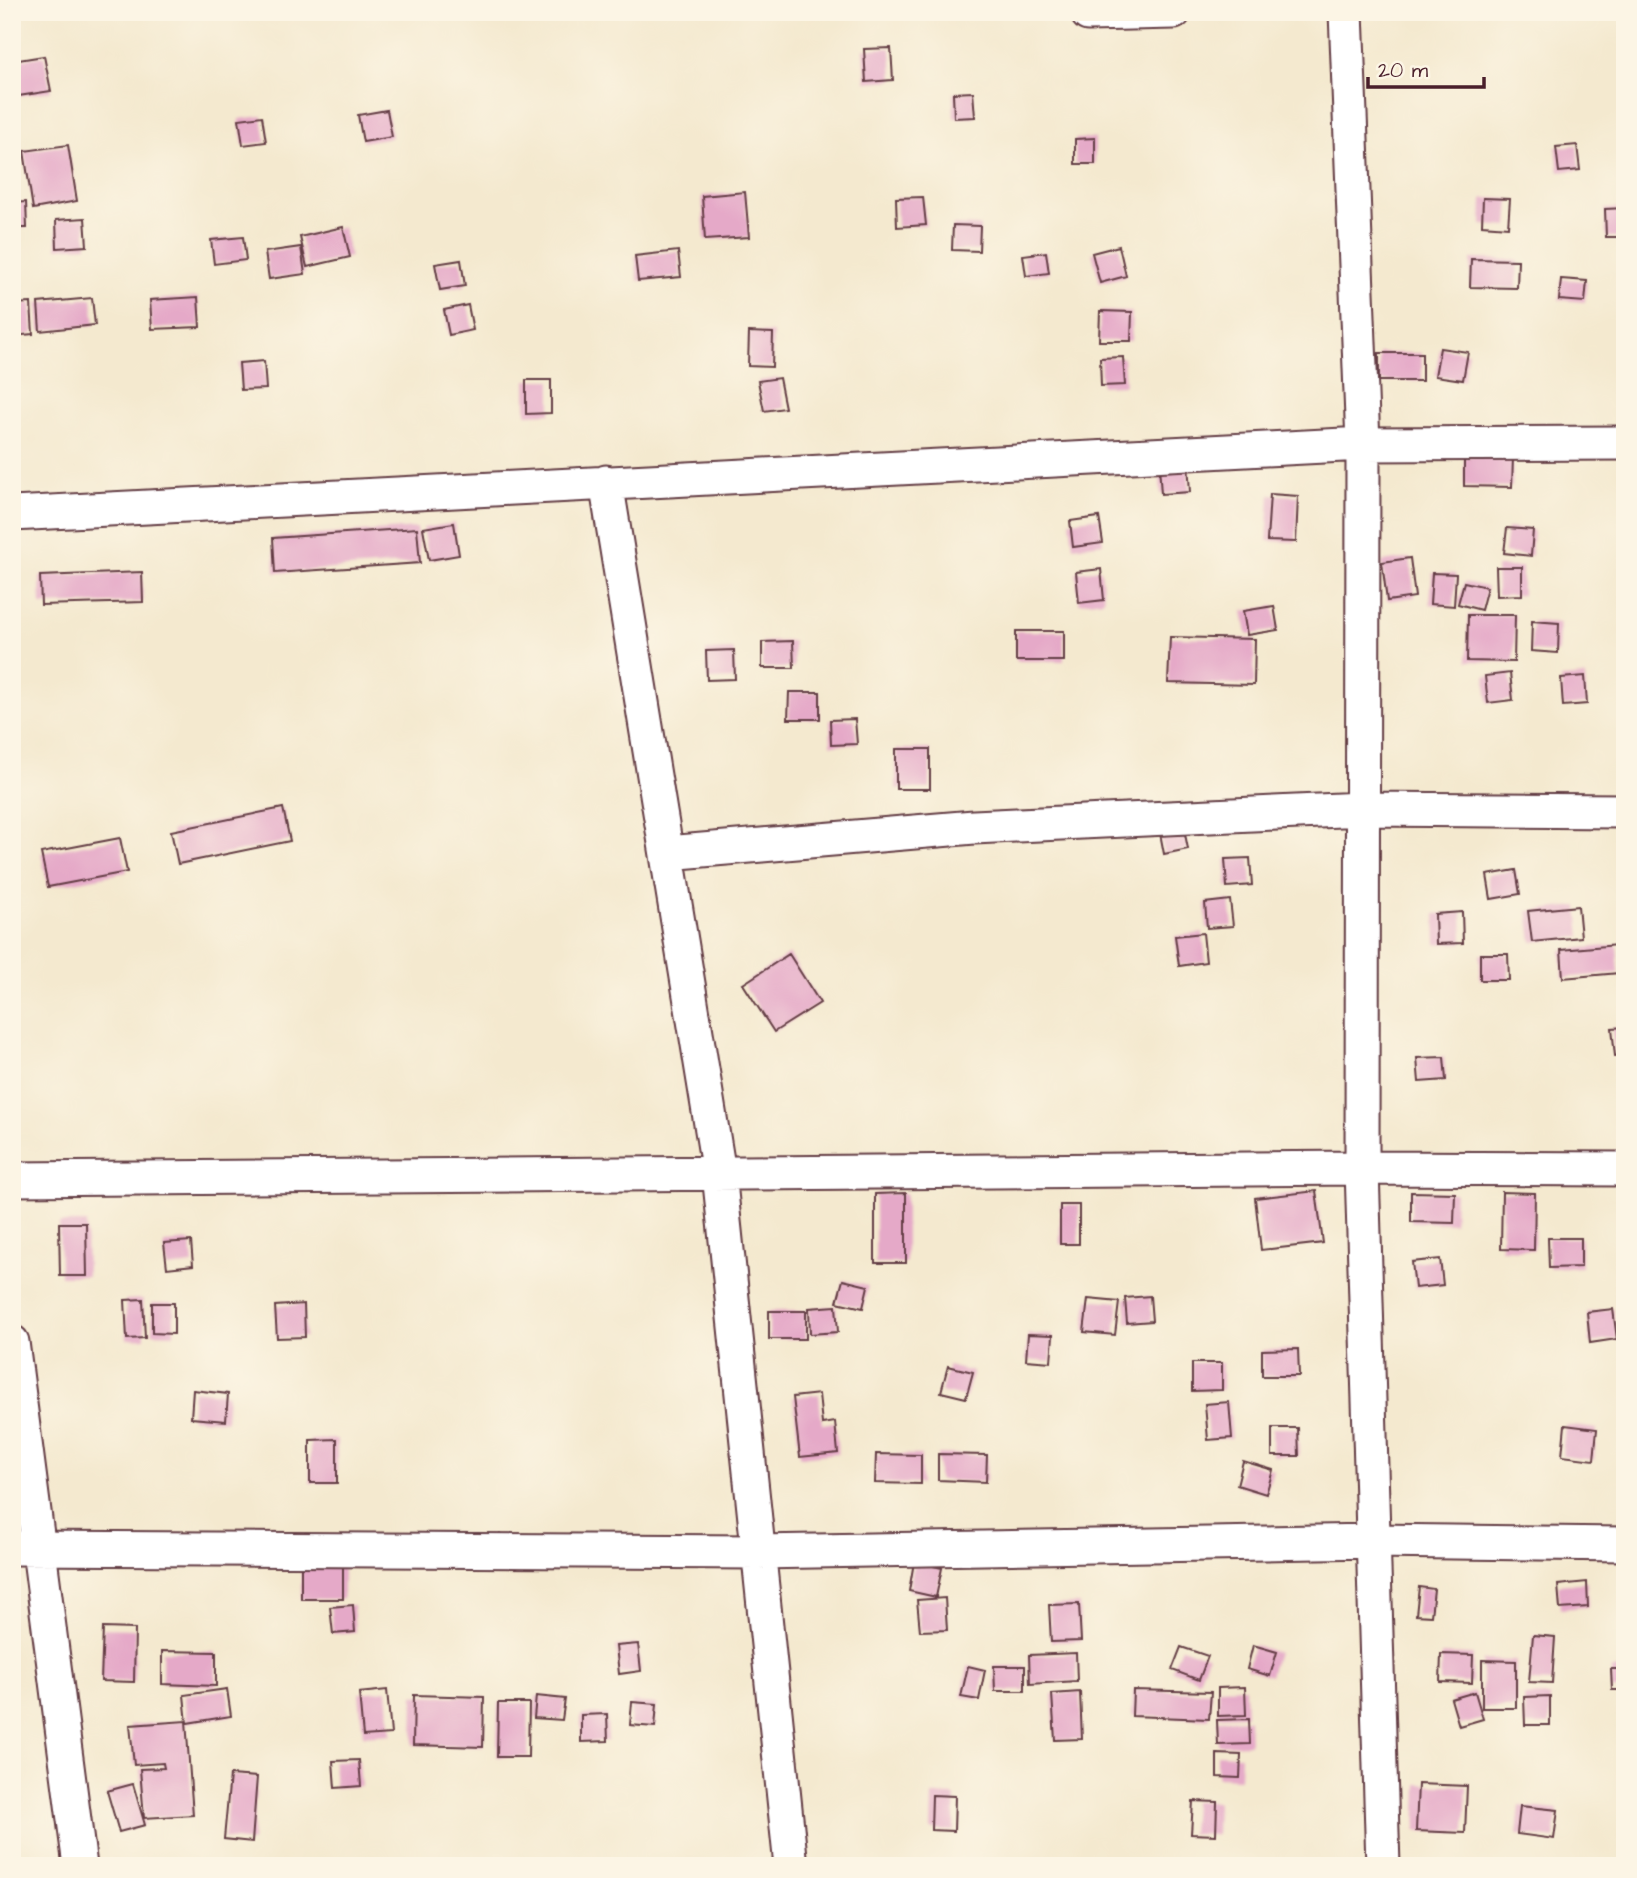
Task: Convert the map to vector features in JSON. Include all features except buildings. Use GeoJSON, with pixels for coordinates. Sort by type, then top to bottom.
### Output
{"type":"FeatureCollection","features":[{"type":"Feature","properties":{"kind":"street"},"geometry":{"type":"LineString","coordinates":[[1088,14],[1174,12]]}},
{"type":"Feature","properties":{"kind":"street"},"geometry":{"type":"LineString","coordinates":[[1346,12],[1363,444],[1362,1168],[1384,1866]]}},
{"type":"Feature","properties":{"kind":"street"},"geometry":{"type":"LineString","coordinates":[[12,514],[1363,444],[1625,443]]}},
{"type":"Feature","properties":{"kind":"street"},"geometry":{"type":"LineString","coordinates":[[606,482],[719,1173],[791,1866]]}},
{"type":"Feature","properties":{"kind":"street"},"geometry":{"type":"LineString","coordinates":[[667,853],[974,827],[1362,809],[1625,811]]}},
{"type":"Feature","properties":{"kind":"street"},"geometry":{"type":"LineString","coordinates":[[12,1179],[1362,1168],[1625,1169]]}},
{"type":"Feature","properties":{"kind":"street"},"geometry":{"type":"LineString","coordinates":[[12,1342],[25,1548],[80,1866]]}},
{"type":"Feature","properties":{"kind":"street"},"geometry":{"type":"LineString","coordinates":[[25,1548],[758,1552],[1373,1541],[1625,1544]]}}]}
